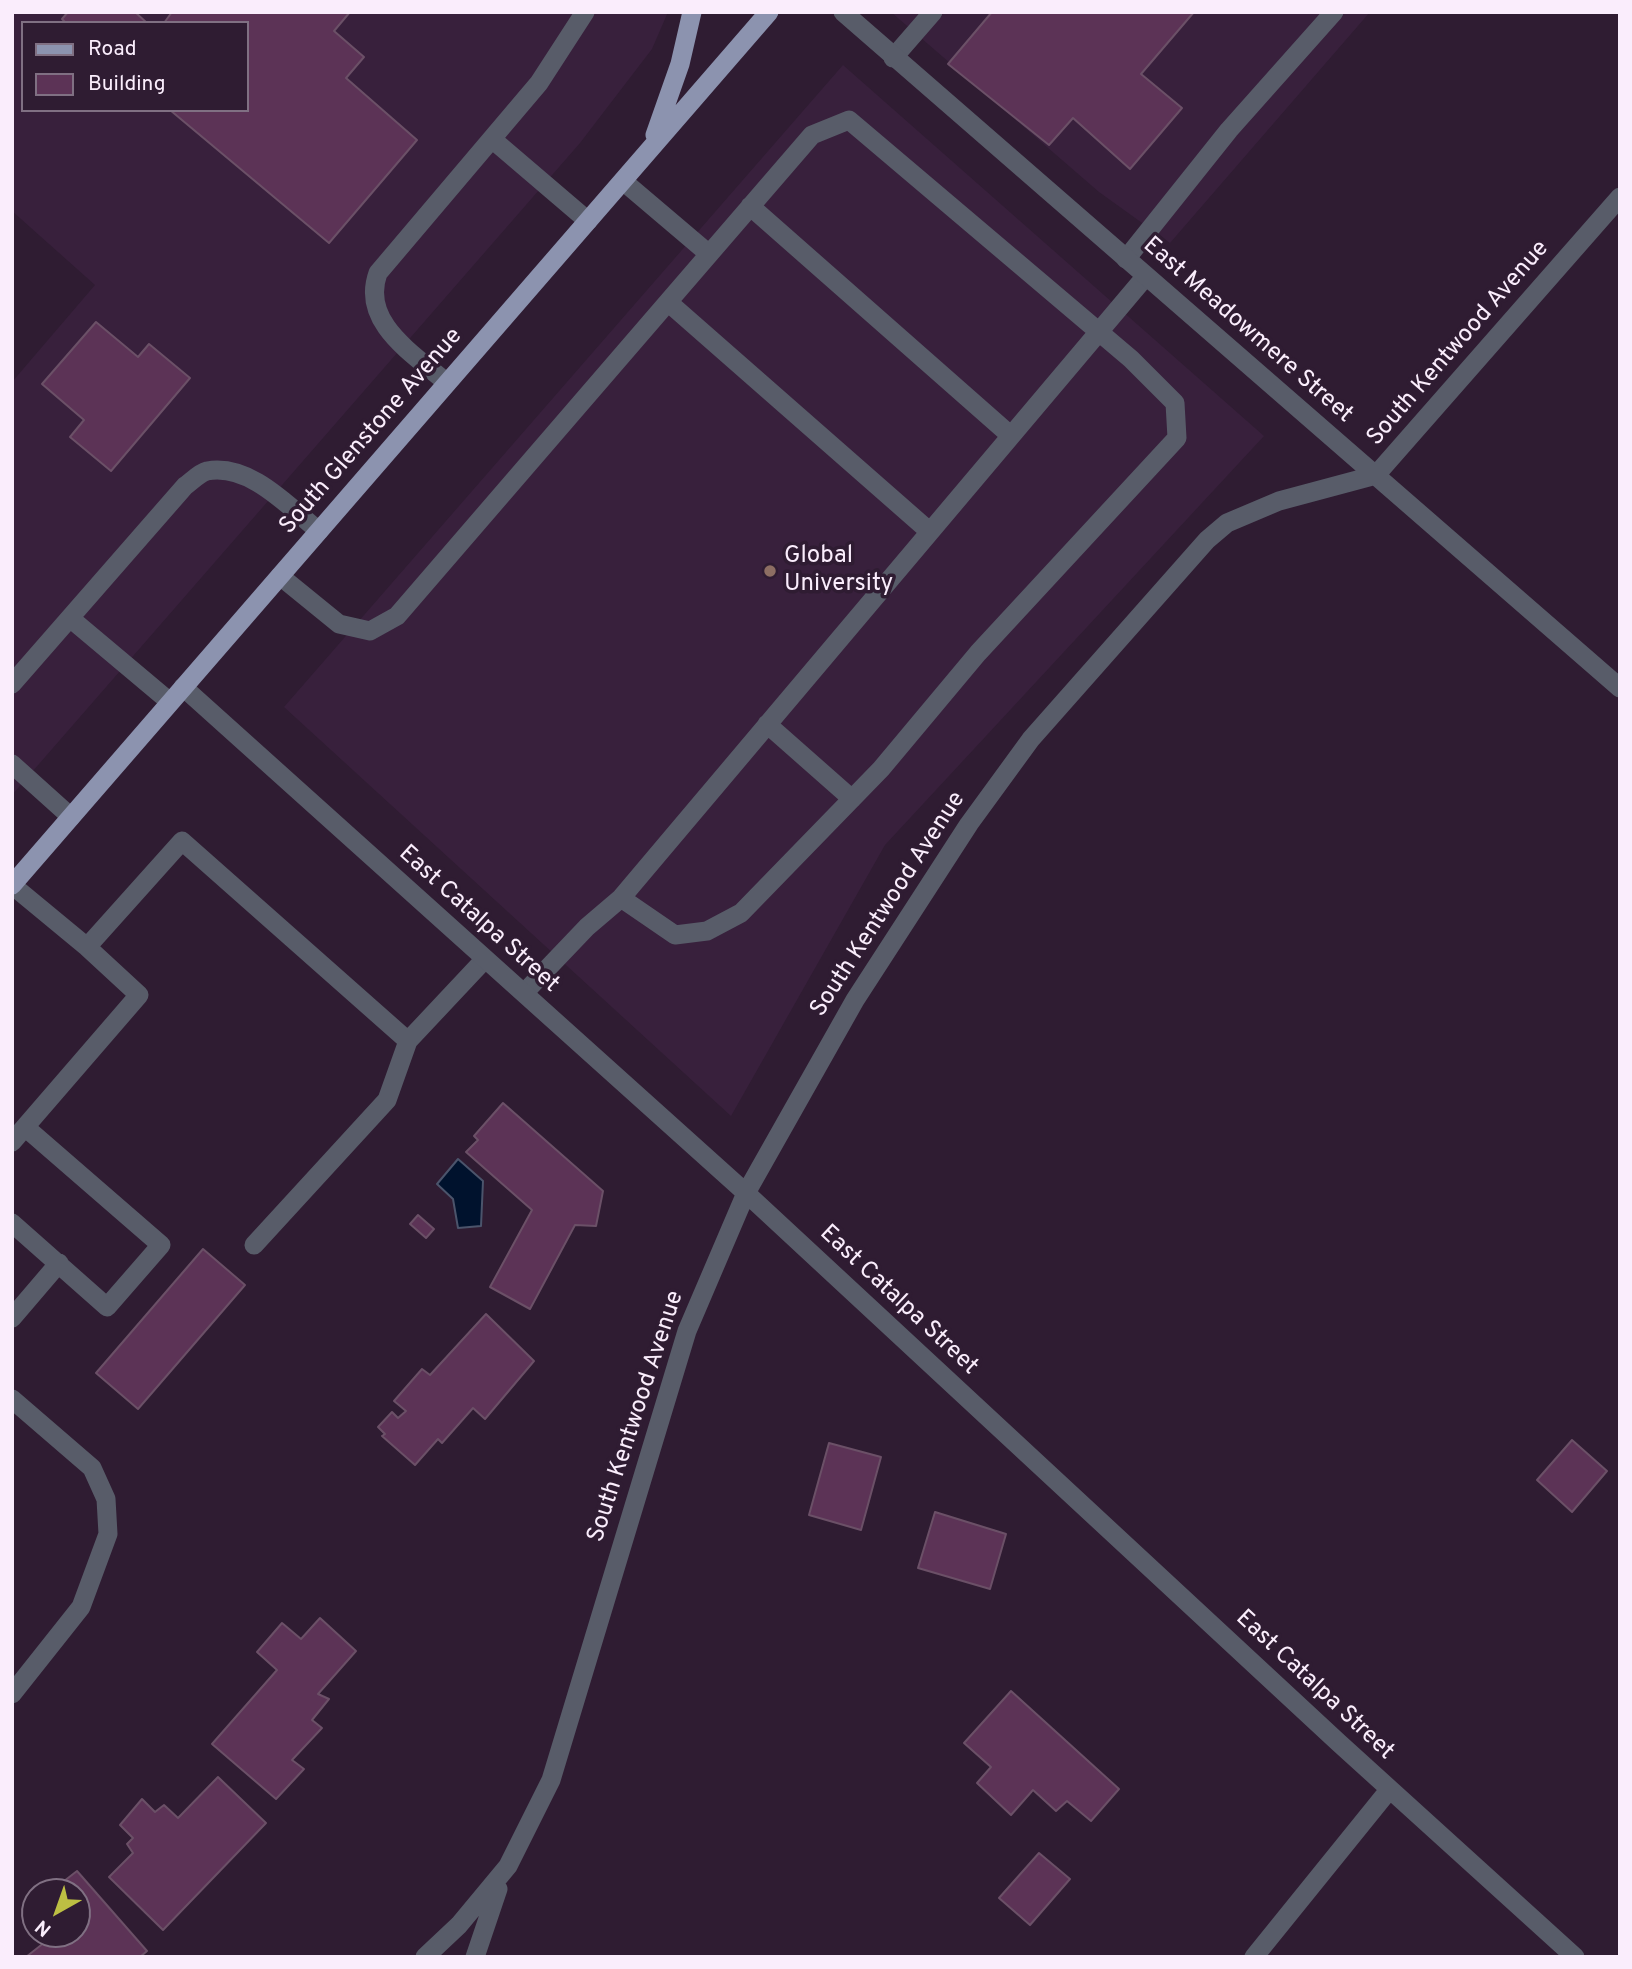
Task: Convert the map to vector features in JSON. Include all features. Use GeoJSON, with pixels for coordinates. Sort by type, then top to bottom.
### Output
{"type":"FeatureCollection","features":[{"type":"Feature","properties":{"kind":"main road"},"geometry":{"type":"LineString","coordinates":[[650,150],[673,88],[692,12]]}},
{"type":"Feature","properties":{"kind":"main road","name":"South Glenstone Avenue"},"geometry":{"type":"LineString","coordinates":[[12,885],[769,12]]}},
{"type":"Feature","properties":{"kind":"street"},"geometry":{"type":"LineString","coordinates":[[447,383],[389,332],[376,313],[372,290],[378,273],[539,83],[585,12]]}},
{"type":"Feature","properties":{"kind":"street","name":"East Meadowmere Street"},"geometry":{"type":"LineString","coordinates":[[842,12],[1620,688]]}},
{"type":"Feature","properties":{"kind":"street"},"geometry":{"type":"LineString","coordinates":[[893,58],[933,12]]}},
{"type":"Feature","properties":{"kind":"street"},"geometry":{"type":"LineString","coordinates":[[1126,259],[1229,130],[1334,12]]}},
{"type":"Feature","properties":{"kind":"street"},"geometry":{"type":"LineString","coordinates":[[280,576],[339,624],[370,631],[397,616],[812,135],[849,120],[1132,359],[1175,403],[1177,439],[978,653],[881,769],[741,913],[707,931],[675,935],[621,898]]}},
{"type":"Feature","properties":{"kind":"street"},"geometry":{"type":"LineString","coordinates":[[492,139],[588,221]]}},
{"type":"Feature","properties":{"kind":"street"},"geometry":{"type":"LineString","coordinates":[[623,181],[709,254]]}},
{"type":"Feature","properties":{"kind":"street","name":"South Kentwood Avenue"},"geometry":{"type":"LineString","coordinates":[[475,1957],[508,1866],[551,1780],[687,1331],[746,1193],[848,1012],[910,911],[1031,738],[1207,540],[1227,523],[1279,501],[1376,475],[1620,197]]}},
{"type":"Feature","properties":{"kind":"street"},"geometry":{"type":"LineString","coordinates":[[750,206],[1010,435]]}},
{"type":"Feature","properties":{"kind":"street"},"geometry":{"type":"LineString","coordinates":[[524,993],[587,927],[621,898],[1146,276]]}},
{"type":"Feature","properties":{"kind":"street"},"geometry":{"type":"LineString","coordinates":[[668,302],[929,531]]}},
{"type":"Feature","properties":{"kind":"street"},"geometry":{"type":"LineString","coordinates":[[12,684],[185,486],[205,471],[229,471],[258,483],[319,531]]}},
{"type":"Feature","properties":{"kind":"street","name":"East Catalpa Street"},"geometry":{"type":"LineString","coordinates":[[70,618],[177,695],[524,993],[746,1193],[1389,1790],[1574,1957]]}},
{"type":"Feature","properties":{"kind":"street"},"geometry":{"type":"LineString","coordinates":[[767,724],[852,799]]}},
{"type":"Feature","properties":{"kind":"street"},"geometry":{"type":"LineString","coordinates":[[12,764],[71,817]]}},
{"type":"Feature","properties":{"kind":"street"},"geometry":{"type":"LineString","coordinates":[[88,947],[182,841],[408,1041]]}},
{"type":"Feature","properties":{"kind":"street"},"geometry":{"type":"LineString","coordinates":[[12,885],[88,947],[139,995],[19,1134],[161,1245],[107,1307],[12,1223]]}},
{"type":"Feature","properties":{"kind":"street"},"geometry":{"type":"LineString","coordinates":[[254,1245],[387,1100],[408,1041],[485,959]]}},
{"type":"Feature","properties":{"kind":"street"},"geometry":{"type":"LineString","coordinates":[[12,1318],[58,1263]]}},
{"type":"Feature","properties":{"kind":"street"},"geometry":{"type":"LineString","coordinates":[[12,1399],[92,1468],[106,1499],[108,1534],[81,1606],[12,1694]]}},
{"type":"Feature","properties":{"kind":"street"},"geometry":{"type":"LineString","coordinates":[[1254,1957],[1389,1790]]}},
{"type":"Feature","properties":{"kind":"street","name":"South Kentwood Avenue"},"geometry":{"type":"LineString","coordinates":[[425,1957],[467,1916],[508,1866]]}},
{"type":"Feature","properties":{"kind":"shaded area"},"geometry":{"type":"Polygon","coordinates":[[[12,12],[668,12],[652,49],[580,143],[12,795],[12,382],[95,285],[12,211],[12,12]]]}},
{"type":"Feature","properties":{"kind":"shaded area"},"geometry":{"type":"Polygon","coordinates":[[[891,12],[1370,12],[1170,243],[1099,192],[891,12]]]}},
{"type":"Feature","properties":{"kind":"shaded area","name":"Global University"},"geometry":{"type":"Polygon","coordinates":[[[843,65],[1264,436],[885,845],[731,1116],[284,707],[843,65]]]}},
{"type":"Feature","properties":{"kind":"water"},"geometry":{"type":"Polygon","coordinates":[[[458,1159],[483,1181],[481,1226],[458,1228],[453,1199],[437,1184],[458,1159]]]}},
{"type":"Feature","properties":{"kind":"building"},"geometry":{"type":"Polygon","coordinates":[[[68,12],[135,12],[145,21],[64,21],[62,19],[68,12]]]}},
{"type":"Feature","properties":{"kind":"building"},"geometry":{"type":"Polygon","coordinates":[[[172,12],[350,12],[334,31],[364,57],[346,78],[417,140],[329,243],[172,112],[248,112],[248,21],[165,21],[172,12]]]}},
{"type":"Feature","properties":{"kind":"building"},"geometry":{"type":"Polygon","coordinates":[[[992,12],[1194,12],[1141,74],[1182,108],[1130,169],[1073,118],[1049,145],[948,64],[992,12]]]}},
{"type":"Feature","properties":{"kind":"building"},"geometry":{"type":"Polygon","coordinates":[[[96,322],[138,357],[149,344],[190,378],[111,471],[70,437],[84,420],[42,384],[96,322]]]}},
{"type":"Feature","properties":{"kind":"building"},"geometry":{"type":"Polygon","coordinates":[[[503,1103],[603,1191],[596,1226],[575,1225],[530,1309],[490,1287],[532,1210],[466,1152],[478,1140],[474,1136],[503,1103]]]}},
{"type":"Feature","properties":{"kind":"building"},"geometry":{"type":"Polygon","coordinates":[[[418,1215],[434,1229],[426,1238],[410,1224],[418,1215]]]}},
{"type":"Feature","properties":{"kind":"building"},"geometry":{"type":"Polygon","coordinates":[[[203,1249],[245,1285],[138,1409],[96,1373],[203,1249]]]}},
{"type":"Feature","properties":{"kind":"building"},"geometry":{"type":"Polygon","coordinates":[[[486,1314],[534,1361],[485,1419],[473,1408],[442,1443],[438,1439],[415,1465],[382,1436],[385,1434],[378,1427],[392,1412],[398,1418],[406,1411],[394,1401],[422,1369],[430,1375],[486,1314]]]}},
{"type":"Feature","properties":{"kind":"building"},"geometry":{"type":"Polygon","coordinates":[[[1572,1440],[1607,1471],[1572,1512],[1537,1480],[1572,1440]]]}},
{"type":"Feature","properties":{"kind":"building"},"geometry":{"type":"Polygon","coordinates":[[[829,1443],[881,1457],[861,1530],[809,1515],[829,1443]]]}},
{"type":"Feature","properties":{"kind":"building"},"geometry":{"type":"Polygon","coordinates":[[[935,1512],[1006,1534],[990,1589],[918,1568],[935,1512]]]}},
{"type":"Feature","properties":{"kind":"building"},"geometry":{"type":"Polygon","coordinates":[[[320,1618],[356,1651],[318,1694],[329,1699],[312,1720],[322,1728],[292,1760],[304,1769],[276,1799],[212,1744],[277,1670],[257,1652],[282,1623],[301,1639],[320,1618]]]}},
{"type":"Feature","properties":{"kind":"building"},"geometry":{"type":"Polygon","coordinates":[[[1011,1691],[1119,1789],[1091,1821],[1067,1801],[1056,1811],[1033,1790],[1011,1815],[977,1783],[991,1767],[964,1743],[1011,1691]]]}},
{"type":"Feature","properties":{"kind":"building"},"geometry":{"type":"Polygon","coordinates":[[[218,1777],[266,1823],[163,1930],[109,1877],[133,1853],[127,1844],[133,1838],[120,1825],[142,1799],[155,1812],[164,1805],[178,1818],[218,1777]]]}},
{"type":"Feature","properties":{"kind":"building"},"geometry":{"type":"Polygon","coordinates":[[[1039,1853],[1070,1879],[1030,1925],[999,1898],[1039,1853]]]}},
{"type":"Feature","properties":{"kind":"building"},"geometry":{"type":"Polygon","coordinates":[[[77,1871],[83,1878],[68,1878],[77,1871]]]}},
{"type":"Feature","properties":{"kind":"building"},"geometry":{"type":"Polygon","coordinates":[[[91,1887],[147,1951],[140,1957],[26,1957],[37,1948],[91,1948],[91,1887]]]}},
{"type":"Feature","properties":{"kind":"place","name":"Global University"},"geometry":{"type":"Point","coordinates":[770,571]}}]}
